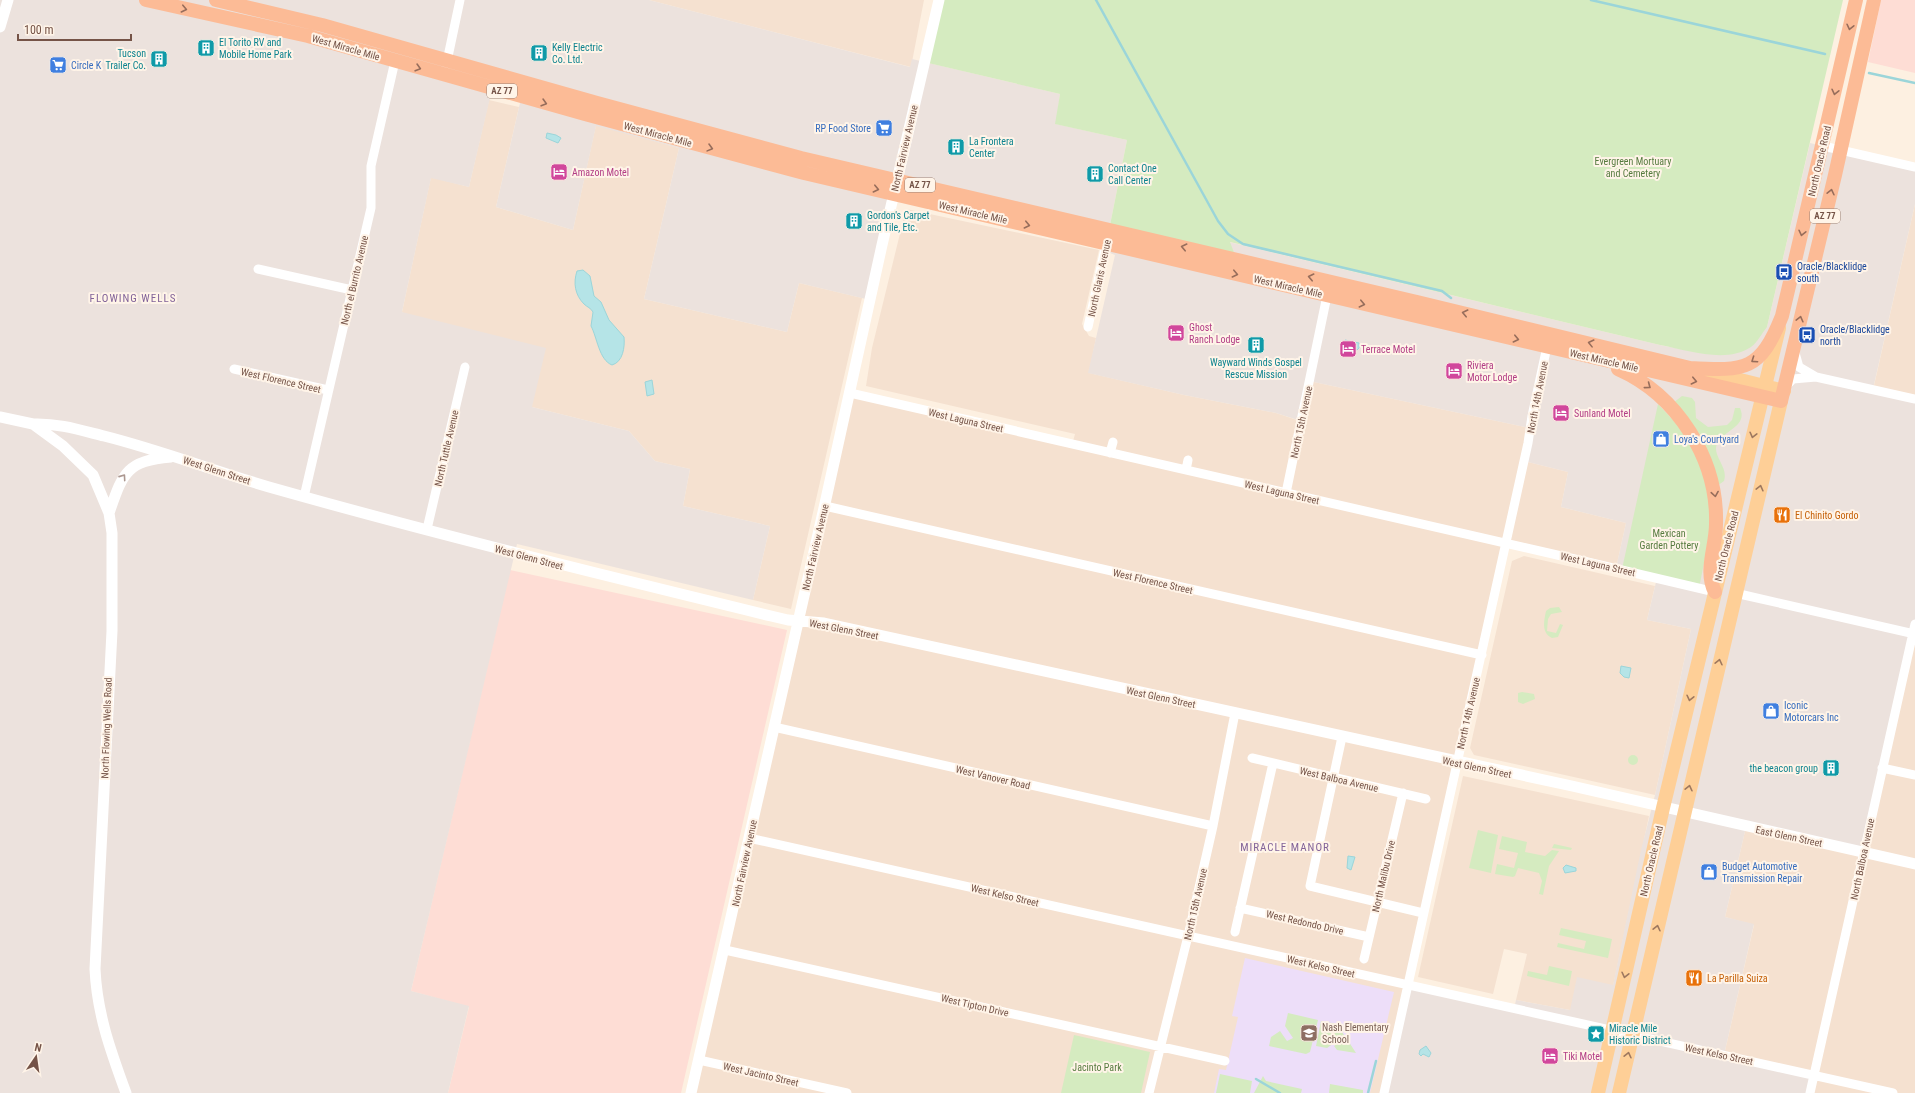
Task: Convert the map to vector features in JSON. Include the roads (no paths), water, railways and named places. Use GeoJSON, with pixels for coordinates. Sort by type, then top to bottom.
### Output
{"type":"FeatureCollection","features":[{"type":"Feature","properties":{"kind":"highway","name":"West Miracle Mile"},"geometry":{"type":"LineString","coordinates":[[146,0],[292,32],[585,114],[798,171],[893,194],[1328,296],[1690,368]]}},
{"type":"Feature","properties":{"kind":"highway","name":"West Miracle Mile"},"geometry":{"type":"LineString","coordinates":[[216,0],[302,20],[791,155],[1330,281],[1549,340],[1588,356],[1764,392],[1783,393]]}},
{"type":"Feature","properties":{"kind":"highway","name":"North Oracle Road"},"geometry":{"type":"LineString","coordinates":[[1782,316],[1856,0]]}},
{"type":"Feature","properties":{"kind":"highway","name":"North Oracle Road"},"geometry":{"type":"LineString","coordinates":[[1783,393],[1841,150],[1874,0]]}},
{"type":"Feature","properties":{"kind":"highway"},"geometry":{"type":"LineString","coordinates":[[585,114],[594,111],[663,129],[672,128],[676,124]]}},
{"type":"Feature","properties":{"kind":"highway","name":"AZ 77"},"geometry":{"type":"LineString","coordinates":[[1690,368],[1730,369],[1747,365],[1762,354],[1768,347],[1782,316]]}},
{"type":"Feature","properties":{"kind":"highway"},"geometry":{"type":"LineString","coordinates":[[1588,356],[1632,376],[1651,389],[1680,418],[1699,446],[1709,472],[1716,501],[1716,534],[1709,574],[1711,584],[1715,592]]}},
{"type":"Feature","properties":{"kind":"main road","name":"North Oracle Road"},"geometry":{"type":"LineString","coordinates":[[1598,1093],[1663,808],[1782,316]]}},
{"type":"Feature","properties":{"kind":"main road","name":"West Miracle Mile"},"geometry":{"type":"LineString","coordinates":[[1690,368],[1764,392]]}},
{"type":"Feature","properties":{"kind":"main road","name":"North Oracle Road"},"geometry":{"type":"LineString","coordinates":[[1619,1093],[1783,393]]}},
{"type":"Feature","properties":{"kind":"street"},"geometry":{"type":"LineString","coordinates":[[0,27],[8,0]]}},
{"type":"Feature","properties":{"kind":"street"},"geometry":{"type":"LineString","coordinates":[[444,75],[460,0]]}},
{"type":"Feature","properties":{"kind":"street","name":"North Fairview Avenue"},"geometry":{"type":"LineString","coordinates":[[691,1093],[725,950],[798,620],[825,506],[893,194],[939,0]]}},
{"type":"Feature","properties":{"kind":"street","name":"North el Burrito Avenue"},"geometry":{"type":"LineString","coordinates":[[304,497],[371,208],[371,166],[395,61]]}},
{"type":"Feature","properties":{"kind":"street"},"geometry":{"type":"LineString","coordinates":[[1823,146],[1915,167]]}},
{"type":"Feature","properties":{"kind":"street","name":"North Glaris Avenue"},"geometry":{"type":"LineString","coordinates":[[1088,327],[1109,230]]}},
{"type":"Feature","properties":{"kind":"street"},"geometry":{"type":"LineString","coordinates":[[258,269],[352,290]]}},
{"type":"Feature","properties":{"kind":"street","name":"North 15th Avenue"},"geometry":{"type":"LineString","coordinates":[[1286,493],[1330,281]]}},
{"type":"Feature","properties":{"kind":"street","name":"North 14th Avenue"},"geometry":{"type":"LineString","coordinates":[[1384,1093],[1423,913],[1482,655],[1549,340]]}},
{"type":"Feature","properties":{"kind":"street"},"geometry":{"type":"LineString","coordinates":[[1794,348],[1798,366],[1816,377]]}},
{"type":"Feature","properties":{"kind":"street","name":"North Tuttle Avenue"},"geometry":{"type":"LineString","coordinates":[[427,529],[464,367]]}},
{"type":"Feature","properties":{"kind":"street","name":"West Florence Street"},"geometry":{"type":"LineString","coordinates":[[234,369],[328,390]]}},
{"type":"Feature","properties":{"kind":"street"},"geometry":{"type":"LineString","coordinates":[[1783,393],[1793,379],[1816,377],[1915,399]]}},
{"type":"Feature","properties":{"kind":"street","name":"West Laguna Street"},"geometry":{"type":"LineString","coordinates":[[850,393],[1715,592]]}},
{"type":"Feature","properties":{"kind":"street","name":"North Flowing Wells Road"},"geometry":{"type":"LineString","coordinates":[[0,417],[33,424],[63,446],[93,475],[109,513],[112,533],[112,631],[95,969],[99,1012],[104,1032],[126,1093]]}},
{"type":"Feature","properties":{"kind":"street","name":"West Glenn Street"},"geometry":{"type":"LineString","coordinates":[[33,424],[53,424],[70,427],[140,445],[304,497],[567,567],[782,619],[824,623],[1572,786],[1663,808]]}},
{"type":"Feature","properties":{"kind":"street"},"geometry":{"type":"LineString","coordinates":[[1110,453],[1113,442]]}},
{"type":"Feature","properties":{"kind":"street"},"geometry":{"type":"LineString","coordinates":[[109,513],[120,482],[129,469],[145,461],[177,457]]}},
{"type":"Feature","properties":{"kind":"street"},"geometry":{"type":"LineString","coordinates":[[1186,470],[1188,460]]}},
{"type":"Feature","properties":{"kind":"street","name":"West Florence Street"},"geometry":{"type":"LineString","coordinates":[[825,506],[1482,655]]}},
{"type":"Feature","properties":{"kind":"street"},"geometry":{"type":"LineString","coordinates":[[1735,593],[1914,630]]}},
{"type":"Feature","properties":{"kind":"street","name":"North Balboa Avenue"},"geometry":{"type":"LineString","coordinates":[[1810,1093],[1914,630]]}},
{"type":"Feature","properties":{"kind":"street","name":"North 15th Avenue"},"geometry":{"type":"LineString","coordinates":[[1148,1093],[1188,936],[1213,826],[1235,713]]}},
{"type":"Feature","properties":{"kind":"street","name":"West Vanover Road"},"geometry":{"type":"LineString","coordinates":[[774,728],[1213,826]]}},
{"type":"Feature","properties":{"kind":"street"},"geometry":{"type":"LineString","coordinates":[[1342,737],[1310,886],[1423,913]]}},
{"type":"Feature","properties":{"kind":"street","name":"West Balboa Avenue"},"geometry":{"type":"LineString","coordinates":[[1252,758],[1426,799]]}},
{"type":"Feature","properties":{"kind":"street"},"geometry":{"type":"LineString","coordinates":[[1236,932],[1240,908],[1273,763]]}},
{"type":"Feature","properties":{"kind":"street"},"geometry":{"type":"LineString","coordinates":[[1882,768],[1915,775]]}},
{"type":"Feature","properties":{"kind":"street","name":"North Malibu Drive"},"geometry":{"type":"LineString","coordinates":[[1364,959],[1403,794]]}},
{"type":"Feature","properties":{"kind":"street","name":"East Glenn Street"},"geometry":{"type":"LineString","coordinates":[[1663,808],[1915,864]]}},
{"type":"Feature","properties":{"kind":"street","name":"West Kelso Street"},"geometry":{"type":"LineString","coordinates":[[749,838],[1893,1093]]}},
{"type":"Feature","properties":{"kind":"street","name":"West Redondo Drive"},"geometry":{"type":"LineString","coordinates":[[1240,908],[1369,937]]}},
{"type":"Feature","properties":{"kind":"street","name":"West Tipton Drive"},"geometry":{"type":"LineString","coordinates":[[725,950],[1226,1061]]}},
{"type":"Feature","properties":{"kind":"street","name":"West Jacinto Street"},"geometry":{"type":"LineString","coordinates":[[699,1060],[848,1093]]}},
{"type":"Feature","properties":{"kind":"water"},"geometry":{"type":"Polygon","coordinates":[[[547,133],[561,138],[558,143],[546,138],[547,133]]]}},
{"type":"Feature","properties":{"kind":"water"},"geometry":{"type":"Polygon","coordinates":[[[583,270],[590,276],[594,296],[601,302],[609,320],[624,337],[624,349],[621,357],[619,361],[612,365],[601,353],[591,326],[593,312],[585,305],[577,293],[575,280],[577,271],[583,270]]]}},
{"type":"Feature","properties":{"kind":"water"},"geometry":{"type":"Polygon","coordinates":[[[1345,340],[1359,343],[1359,348],[1357,350],[1344,347],[1345,340]]]}},
{"type":"Feature","properties":{"kind":"water"},"geometry":{"type":"Polygon","coordinates":[[[652,380],[654,394],[647,396],[645,382],[652,380]]]}},
{"type":"Feature","properties":{"kind":"water"},"geometry":{"type":"Polygon","coordinates":[[[1621,666],[1631,668],[1629,678],[1624,677],[1620,673],[1621,666]]]}},
{"type":"Feature","properties":{"kind":"water"},"geometry":{"type":"Polygon","coordinates":[[[1348,856],[1355,857],[1351,870],[1347,868],[1348,856]]]}},
{"type":"Feature","properties":{"kind":"water"},"geometry":{"type":"Polygon","coordinates":[[[1566,865],[1576,868],[1576,871],[1565,873],[1563,868],[1566,865]]]}},
{"type":"Feature","properties":{"kind":"water"},"geometry":{"type":"Polygon","coordinates":[[[1426,1046],[1431,1053],[1429,1057],[1423,1054],[1421,1056],[1419,1054],[1420,1050],[1426,1046]]]}},
{"type":"Feature","properties":{"kind":"waterway"},"geometry":{"type":"LineString","coordinates":[[1096,0],[1218,221],[1228,234],[1243,244],[1442,291],[1451,298]]}},
{"type":"Feature","properties":{"kind":"waterway"},"geometry":{"type":"LineString","coordinates":[[1591,0],[1825,54]]}},
{"type":"Feature","properties":{"kind":"waterway"},"geometry":{"type":"LineString","coordinates":[[1869,73],[1915,83]]}},
{"type":"Feature","properties":{"kind":"waterway"},"geometry":{"type":"LineString","coordinates":[[1368,1093],[1376,1061]]}},
{"type":"Feature","properties":{"kind":"waterway"},"geometry":{"type":"LineString","coordinates":[[1256,1079],[1280,1093]]}},
{"type":"Feature","properties":{"kind":"place","name":"El Torito RV and Mobile Home Park"},"geometry":{"type":"Point","coordinates":[206,48]}},
{"type":"Feature","properties":{"kind":"place","name":"Kelly Electric Co. Ltd."},"geometry":{"type":"Point","coordinates":[539,53]}},
{"type":"Feature","properties":{"kind":"place","name":"Tucson Trailer Co."},"geometry":{"type":"Point","coordinates":[159,59]}},
{"type":"Feature","properties":{"kind":"place","name":"Circle K"},"geometry":{"type":"Point","coordinates":[58,65]}},
{"type":"Feature","properties":{"kind":"place","name":"RP Food Store"},"geometry":{"type":"Point","coordinates":[884,128]}},
{"type":"Feature","properties":{"kind":"place","name":"La Frontera Center"},"geometry":{"type":"Point","coordinates":[956,147]}},
{"type":"Feature","properties":{"kind":"place","name":"Amazon Motel"},"geometry":{"type":"Point","coordinates":[559,172]}},
{"type":"Feature","properties":{"kind":"place","name":"Contact One Call Center"},"geometry":{"type":"Point","coordinates":[1095,174]}},
{"type":"Feature","properties":{"kind":"place","name":"Gordon's Carpet and Tile, Etc."},"geometry":{"type":"Point","coordinates":[854,221]}},
{"type":"Feature","properties":{"kind":"place","name":"Oracle/Blacklidge south"},"geometry":{"type":"Point","coordinates":[1784,272]}},
{"type":"Feature","properties":{"kind":"place","name":"Ghost Ranch Lodge"},"geometry":{"type":"Point","coordinates":[1176,333]}},
{"type":"Feature","properties":{"kind":"place","name":"Oracle/Blacklidge north"},"geometry":{"type":"Point","coordinates":[1807,335]}},
{"type":"Feature","properties":{"kind":"place","name":"Wayward Winds Gospel Rescue Mission"},"geometry":{"type":"Point","coordinates":[1256,345]}},
{"type":"Feature","properties":{"kind":"place","name":"Terrace Motel"},"geometry":{"type":"Point","coordinates":[1348,349]}},
{"type":"Feature","properties":{"kind":"place","name":"Riviera Motor Lodge"},"geometry":{"type":"Point","coordinates":[1454,371]}},
{"type":"Feature","properties":{"kind":"place","name":"Sunland Motel"},"geometry":{"type":"Point","coordinates":[1561,413]}},
{"type":"Feature","properties":{"kind":"place","name":"Loya's Courtyard"},"geometry":{"type":"Point","coordinates":[1661,439]}},
{"type":"Feature","properties":{"kind":"place","name":"El Chinito Gordo"},"geometry":{"type":"Point","coordinates":[1782,515]}},
{"type":"Feature","properties":{"kind":"place","name":"Iconic Motorcars Inc"},"geometry":{"type":"Point","coordinates":[1771,711]}},
{"type":"Feature","properties":{"kind":"place","name":"the beacon group"},"geometry":{"type":"Point","coordinates":[1831,768]}},
{"type":"Feature","properties":{"kind":"place","name":"Budget Automotive Transmission Repair"},"geometry":{"type":"Point","coordinates":[1709,872]}},
{"type":"Feature","properties":{"kind":"place","name":"La Parilla Suiza"},"geometry":{"type":"Point","coordinates":[1694,978]}},
{"type":"Feature","properties":{"kind":"place","name":"Nash Elementary School"},"geometry":{"type":"Point","coordinates":[1309,1033]}},
{"type":"Feature","properties":{"kind":"place","name":"Miracle Mile Historic District"},"geometry":{"type":"Point","coordinates":[1596,1034]}},
{"type":"Feature","properties":{"kind":"place","name":"Tiki Motel"},"geometry":{"type":"Point","coordinates":[1550,1056]}},
{"type":"Feature","properties":{"kind":"district","name":"FLOWING WELLS"},"geometry":{"type":"Point","coordinates":[133,298]}},
{"type":"Feature","properties":{"kind":"district","name":"MIRACLE MANOR"},"geometry":{"type":"Point","coordinates":[1285,847]}},
{"type":"Feature","properties":{"kind":"park label","name":"Evergreen Mortuary and Cemetery"},"geometry":{"type":"Point","coordinates":[1633,166]}},
{"type":"Feature","properties":{"kind":"park label","name":"Mexican Garden Pottery"},"geometry":{"type":"Point","coordinates":[1669,538]}},
{"type":"Feature","properties":{"kind":"park label","name":"Jacinto Park"},"geometry":{"type":"Point","coordinates":[1097,1067]}}]}
